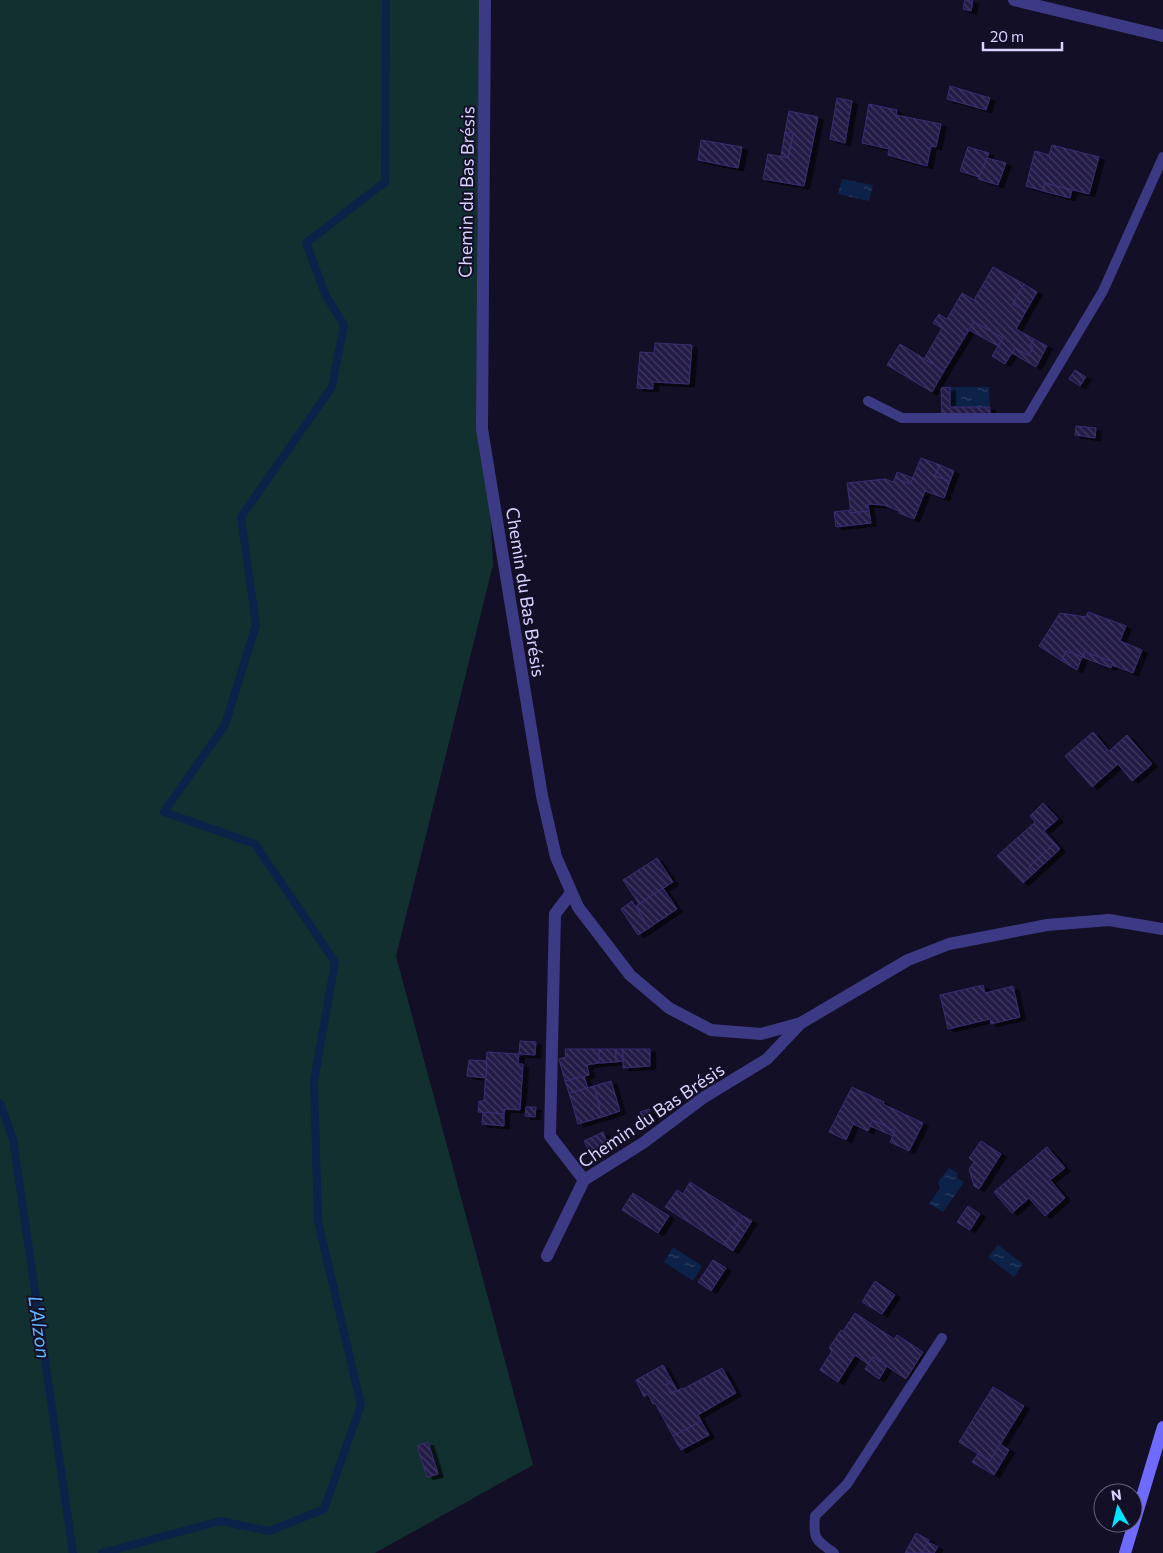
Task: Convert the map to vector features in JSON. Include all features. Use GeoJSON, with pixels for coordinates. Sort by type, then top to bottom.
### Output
{"type":"FeatureCollection","features":[{"type":"Feature","properties":{"kind":"street","name":"Chemin du Bas Brésis"},"geometry":{"type":"LineString","coordinates":[[485,0],[482,429],[542,796],[556,857],[578,907],[630,975],[668,1008],[711,1030],[761,1034],[801,1023],[908,960],[949,944],[1047,924],[1109,920],[1163,929]]}},
{"type":"Feature","properties":{"kind":"street"},"geometry":{"type":"LineString","coordinates":[[1014,0],[1163,36]]}},
{"type":"Feature","properties":{"kind":"street"},"geometry":{"type":"LineString","coordinates":[[571,893],[556,914],[550,1136],[584,1180]]}},
{"type":"Feature","properties":{"kind":"street","name":"Chemin du Bas Brésis"},"geometry":{"type":"LineString","coordinates":[[547,1256],[584,1180],[643,1143],[703,1098],[767,1059],[801,1023]]}},
{"type":"Feature","properties":{"kind":"street"},"geometry":{"type":"LineString","coordinates":[[1125,1553],[1163,1427]]}},
{"type":"Feature","properties":{"kind":"lane"},"geometry":{"type":"LineString","coordinates":[[868,401],[902,418],[1027,418],[1103,291],[1163,156]]}},
{"type":"Feature","properties":{"kind":"lane"},"geometry":{"type":"LineString","coordinates":[[834,1553],[818,1542],[814,1531],[815,1516],[847,1484],[942,1338]]}},
{"type":"Feature","properties":{"kind":"green space"},"geometry":{"type":"Polygon","coordinates":[[[0,0],[485,0],[477,237],[493,565],[396,956],[533,1465],[375,1553],[0,1553],[0,0]]]}},
{"type":"Feature","properties":{"kind":"water"},"geometry":{"type":"Polygon","coordinates":[[[842,179],[873,185],[869,201],[838,194],[842,179]]]}},
{"type":"Feature","properties":{"kind":"water"},"geometry":{"type":"Polygon","coordinates":[[[950,387],[989,387],[990,407],[950,407],[950,387]]]}},
{"type":"Feature","properties":{"kind":"water"},"geometry":{"type":"Polygon","coordinates":[[[949,1168],[957,1173],[957,1178],[964,1182],[943,1212],[929,1204],[940,1188],[938,1182],[949,1168]]]}},
{"type":"Feature","properties":{"kind":"water"},"geometry":{"type":"Polygon","coordinates":[[[998,1245],[1023,1264],[1014,1277],[988,1257],[998,1245]]]}},
{"type":"Feature","properties":{"kind":"water"},"geometry":{"type":"Polygon","coordinates":[[[673,1247],[702,1266],[693,1281],[664,1262],[673,1247]]]}},
{"type":"Feature","properties":{"kind":"building"},"geometry":{"type":"Polygon","coordinates":[[[965,0],[973,0],[971,11],[963,9],[965,0]]]}},
{"type":"Feature","properties":{"kind":"building"},"geometry":{"type":"Polygon","coordinates":[[[950,86],[990,98],[986,110],[947,99],[950,86]]]}},
{"type":"Feature","properties":{"kind":"building"},"geometry":{"type":"Polygon","coordinates":[[[837,98],[852,101],[845,143],[830,139],[837,98]]]}},
{"type":"Feature","properties":{"kind":"building"},"geometry":{"type":"Polygon","coordinates":[[[869,104],[897,110],[896,115],[941,124],[936,147],[931,146],[927,166],[888,155],[889,149],[862,143],[869,104]]]}},
{"type":"Feature","properties":{"kind":"building"},"geometry":{"type":"Polygon","coordinates":[[[789,111],[818,117],[804,186],[763,179],[768,154],[788,158],[793,133],[785,132],[789,111]]]}},
{"type":"Feature","properties":{"kind":"building"},"geometry":{"type":"Polygon","coordinates":[[[785,132],[793,133],[788,158],[781,156],[785,132]]]}},
{"type":"Feature","properties":{"kind":"building"},"geometry":{"type":"Polygon","coordinates":[[[701,140],[742,147],[738,168],[698,160],[701,140]]]}},
{"type":"Feature","properties":{"kind":"building"},"geometry":{"type":"Polygon","coordinates":[[[1052,145],[1099,157],[1089,194],[1045,183],[1043,191],[1026,186],[1035,151],[1049,155],[1052,145]]]}},
{"type":"Feature","properties":{"kind":"building"},"geometry":{"type":"Polygon","coordinates":[[[968,147],[989,153],[979,177],[960,171],[968,147]]]}},
{"type":"Feature","properties":{"kind":"building"},"geometry":{"type":"Polygon","coordinates":[[[987,158],[1006,163],[998,185],[978,179],[987,158]]]}},
{"type":"Feature","properties":{"kind":"building"},"geometry":{"type":"Polygon","coordinates":[[[1045,183],[1072,190],[1070,198],[1043,191],[1045,183]]]}},
{"type":"Feature","properties":{"kind":"building"},"geometry":{"type":"Polygon","coordinates":[[[993,267],[1024,284],[1013,304],[1026,311],[1016,329],[1034,339],[1030,345],[1033,347],[1029,356],[1015,348],[1005,364],[992,356],[1003,338],[974,322],[944,371],[924,359],[942,328],[933,323],[939,314],[947,319],[962,293],[974,300],[993,267]]]}},
{"type":"Feature","properties":{"kind":"building"},"geometry":{"type":"Polygon","coordinates":[[[1024,284],[1037,292],[1026,311],[1013,304],[1024,284]]]}},
{"type":"Feature","properties":{"kind":"building"},"geometry":{"type":"Polygon","coordinates":[[[974,322],[1003,338],[998,346],[969,330],[974,322]]]}},
{"type":"Feature","properties":{"kind":"building"},"geometry":{"type":"Polygon","coordinates":[[[1034,339],[1047,346],[1036,367],[1012,353],[1015,348],[1029,356],[1033,347],[1030,345],[1034,339]]]}},
{"type":"Feature","properties":{"kind":"building"},"geometry":{"type":"Polygon","coordinates":[[[655,343],[692,345],[689,384],[653,382],[653,389],[637,388],[640,352],[654,353],[655,343]]]}},
{"type":"Feature","properties":{"kind":"building"},"geometry":{"type":"Polygon","coordinates":[[[900,344],[944,371],[932,392],[887,365],[900,344]]]}},
{"type":"Feature","properties":{"kind":"building"},"geometry":{"type":"Polygon","coordinates":[[[1075,370],[1086,377],[1080,386],[1069,379],[1075,370]]]}},
{"type":"Feature","properties":{"kind":"building"},"geometry":{"type":"Polygon","coordinates":[[[950,387],[950,407],[990,407],[990,414],[942,415],[941,388],[950,387]]]}},
{"type":"Feature","properties":{"kind":"building"},"geometry":{"type":"Polygon","coordinates":[[[1076,426],[1096,428],[1095,438],[1075,435],[1076,426]]]}},
{"type":"Feature","properties":{"kind":"building"},"geometry":{"type":"Polygon","coordinates":[[[921,458],[940,465],[935,476],[950,481],[944,498],[925,491],[914,519],[884,505],[868,504],[869,511],[851,513],[847,483],[885,479],[893,482],[895,478],[910,484],[921,458]]]}},
{"type":"Feature","properties":{"kind":"building"},"geometry":{"type":"Polygon","coordinates":[[[940,465],[954,471],[950,481],[935,476],[940,465]]]}},
{"type":"Feature","properties":{"kind":"building"},"geometry":{"type":"Polygon","coordinates":[[[897,472],[913,478],[910,484],[895,478],[897,472]]]}},
{"type":"Feature","properties":{"kind":"building"},"geometry":{"type":"Polygon","coordinates":[[[851,510],[851,513],[869,511],[871,523],[836,527],[834,512],[851,510]]]}},
{"type":"Feature","properties":{"kind":"building"},"geometry":{"type":"Polygon","coordinates":[[[1088,612],[1126,626],[1120,641],[1142,650],[1133,673],[1112,665],[1113,662],[1085,652],[1082,657],[1066,651],[1062,661],[1039,646],[1060,613],[1086,617],[1088,612]]]}},
{"type":"Feature","properties":{"kind":"building"},"geometry":{"type":"Polygon","coordinates":[[[1066,651],[1082,657],[1077,670],[1062,661],[1066,651]]]}},
{"type":"Feature","properties":{"kind":"building"},"geometry":{"type":"Polygon","coordinates":[[[1085,652],[1113,662],[1111,668],[1082,657],[1085,652]]]}},
{"type":"Feature","properties":{"kind":"building"},"geometry":{"type":"Polygon","coordinates":[[[1093,732],[1109,751],[1127,735],[1152,764],[1132,781],[1118,764],[1092,787],[1065,756],[1093,732]]]}},
{"type":"Feature","properties":{"kind":"building"},"geometry":{"type":"Polygon","coordinates":[[[1043,803],[1058,819],[1044,831],[1055,843],[1029,867],[1034,873],[1023,883],[997,856],[1035,822],[1030,816],[1043,803]]]}},
{"type":"Feature","properties":{"kind":"building"},"geometry":{"type":"Polygon","coordinates":[[[1055,843],[1060,849],[1034,873],[1029,867],[1055,843]]]}},
{"type":"Feature","properties":{"kind":"building"},"geometry":{"type":"Polygon","coordinates":[[[657,858],[673,882],[639,904],[623,880],[657,858]]]}},
{"type":"Feature","properties":{"kind":"building"},"geometry":{"type":"Polygon","coordinates":[[[663,888],[677,909],[649,928],[636,906],[663,888]]]}},
{"type":"Feature","properties":{"kind":"building"},"geometry":{"type":"Polygon","coordinates":[[[632,901],[649,928],[638,935],[621,909],[632,901]]]}},
{"type":"Feature","properties":{"kind":"building"},"geometry":{"type":"Polygon","coordinates":[[[983,985],[985,993],[1013,986],[1020,1017],[991,1024],[990,1019],[948,1029],[940,995],[983,985]]]}},
{"type":"Feature","properties":{"kind":"building"},"geometry":{"type":"Polygon","coordinates":[[[520,1041],[536,1042],[535,1055],[519,1054],[520,1041]]]}},
{"type":"Feature","properties":{"kind":"building"},"geometry":{"type":"Polygon","coordinates":[[[565,1049],[599,1049],[599,1063],[587,1065],[589,1075],[565,1081],[559,1059],[566,1057],[565,1049]]]}},
{"type":"Feature","properties":{"kind":"building"},"geometry":{"type":"Polygon","coordinates":[[[599,1049],[616,1049],[616,1062],[599,1063],[599,1049]]]}},
{"type":"Feature","properties":{"kind":"building"},"geometry":{"type":"Polygon","coordinates":[[[616,1049],[623,1049],[623,1061],[616,1062],[616,1049]]]}},
{"type":"Feature","properties":{"kind":"building"},"geometry":{"type":"Polygon","coordinates":[[[623,1049],[650,1049],[650,1066],[623,1068],[623,1049]]]}},
{"type":"Feature","properties":{"kind":"building"},"geometry":{"type":"Polygon","coordinates":[[[487,1052],[519,1054],[518,1064],[523,1064],[520,1110],[505,1109],[504,1114],[478,1112],[479,1101],[484,1101],[487,1052]]]}},
{"type":"Feature","properties":{"kind":"building"},"geometry":{"type":"Polygon","coordinates":[[[469,1060],[487,1061],[486,1078],[467,1076],[469,1060]]]}},
{"type":"Feature","properties":{"kind":"building"},"geometry":{"type":"Polygon","coordinates":[[[584,1076],[588,1089],[569,1093],[565,1081],[584,1076]]]}},
{"type":"Feature","properties":{"kind":"building"},"geometry":{"type":"Polygon","coordinates":[[[611,1081],[620,1111],[602,1117],[594,1086],[611,1081]]]}},
{"type":"Feature","properties":{"kind":"building"},"geometry":{"type":"Polygon","coordinates":[[[594,1086],[602,1117],[578,1124],[569,1093],[594,1086]]]}},
{"type":"Feature","properties":{"kind":"building"},"geometry":{"type":"Polygon","coordinates":[[[852,1087],[923,1123],[909,1151],[890,1142],[895,1131],[873,1120],[868,1131],[853,1124],[846,1140],[829,1132],[852,1087]]]}},
{"type":"Feature","properties":{"kind":"building"},"geometry":{"type":"Polygon","coordinates":[[[526,1107],[536,1107],[535,1117],[525,1116],[526,1107]]]}},
{"type":"Feature","properties":{"kind":"building"},"geometry":{"type":"Polygon","coordinates":[[[649,1109],[652,1119],[644,1122],[640,1112],[649,1109]]]}},
{"type":"Feature","properties":{"kind":"building"},"geometry":{"type":"Polygon","coordinates":[[[483,1112],[504,1114],[504,1126],[482,1124],[483,1112]]]}},
{"type":"Feature","properties":{"kind":"building"},"geometry":{"type":"Polygon","coordinates":[[[873,1120],[895,1131],[893,1136],[870,1126],[873,1120]]]}},
{"type":"Feature","properties":{"kind":"building"},"geometry":{"type":"Polygon","coordinates":[[[603,1132],[609,1147],[592,1157],[584,1141],[603,1132]]]}},
{"type":"Feature","properties":{"kind":"building"},"geometry":{"type":"Polygon","coordinates":[[[981,1141],[1001,1154],[979,1189],[974,1186],[969,1169],[974,1162],[969,1158],[981,1141]]]}},
{"type":"Feature","properties":{"kind":"building"},"geometry":{"type":"Polygon","coordinates":[[[1047,1147],[1065,1168],[1050,1180],[1065,1198],[1045,1216],[1029,1198],[1012,1213],[994,1192],[1047,1147]]]}},
{"type":"Feature","properties":{"kind":"building"},"geometry":{"type":"Polygon","coordinates":[[[690,1182],[743,1216],[724,1245],[665,1207],[677,1190],[683,1194],[690,1182]]]}},
{"type":"Feature","properties":{"kind":"building"},"geometry":{"type":"Polygon","coordinates":[[[633,1193],[669,1216],[658,1233],[622,1210],[633,1193]]]}},
{"type":"Feature","properties":{"kind":"building"},"geometry":{"type":"Polygon","coordinates":[[[968,1206],[980,1214],[970,1230],[957,1222],[968,1206]]]}},
{"type":"Feature","properties":{"kind":"building"},"geometry":{"type":"Polygon","coordinates":[[[743,1216],[752,1221],[733,1251],[724,1245],[743,1216]]]}},
{"type":"Feature","properties":{"kind":"building"},"geometry":{"type":"Polygon","coordinates":[[[713,1260],[726,1268],[711,1291],[698,1282],[713,1260]]]}},
{"type":"Feature","properties":{"kind":"building"},"geometry":{"type":"Polygon","coordinates":[[[875,1281],[895,1295],[882,1314],[862,1302],[875,1281]]]}},
{"type":"Feature","properties":{"kind":"building"},"geometry":{"type":"Polygon","coordinates":[[[855,1313],[894,1339],[897,1335],[923,1352],[906,1379],[873,1357],[868,1364],[855,1355],[838,1382],[820,1370],[832,1351],[829,1348],[855,1313]]]}},
{"type":"Feature","properties":{"kind":"building"},"geometry":{"type":"Polygon","coordinates":[[[873,1357],[887,1366],[879,1379],[865,1369],[873,1357]]]}},
{"type":"Feature","properties":{"kind":"building"},"geometry":{"type":"Polygon","coordinates":[[[663,1365],[672,1381],[666,1385],[671,1394],[722,1368],[736,1393],[698,1415],[701,1421],[673,1436],[655,1403],[653,1404],[648,1394],[644,1397],[636,1380],[663,1365]]]}},
{"type":"Feature","properties":{"kind":"building"},"geometry":{"type":"Polygon","coordinates":[[[672,1381],[677,1390],[671,1394],[666,1385],[672,1381]]]}},
{"type":"Feature","properties":{"kind":"building"},"geometry":{"type":"Polygon","coordinates":[[[993,1387],[1024,1406],[990,1461],[959,1442],[993,1387]]]}},
{"type":"Feature","properties":{"kind":"building"},"geometry":{"type":"Polygon","coordinates":[[[701,1421],[709,1435],[681,1450],[673,1436],[701,1421]]]}},
{"type":"Feature","properties":{"kind":"building"},"geometry":{"type":"Polygon","coordinates":[[[428,1442],[438,1474],[427,1477],[417,1446],[428,1442]]]}},
{"type":"Feature","properties":{"kind":"building"},"geometry":{"type":"Polygon","coordinates":[[[1000,1444],[1009,1450],[994,1475],[972,1462],[978,1454],[990,1461],[1000,1444]]]}},
{"type":"Feature","properties":{"kind":"building"},"geometry":{"type":"Polygon","coordinates":[[[916,1533],[929,1540],[922,1553],[905,1553],[916,1533]]]}},
{"type":"Feature","properties":{"kind":"building"},"geometry":{"type":"Polygon","coordinates":[[[928,1542],[938,1547],[934,1553],[922,1553],[928,1542]]]}},
{"type":"Feature","properties":{"kind":"waterway"},"geometry":{"type":"LineString","coordinates":[[102,1553],[220,1521],[269,1531],[324,1509],[361,1405],[318,1221],[314,1081],[335,962],[255,844],[164,812],[225,725],[256,625],[241,517],[332,387],[344,325],[326,296],[306,243],[385,182],[386,0]]}},
{"type":"Feature","properties":{"kind":"waterway","name":"L'Alzon"},"geometry":{"type":"LineString","coordinates":[[0,1103],[13,1139],[73,1553]]}}]}
